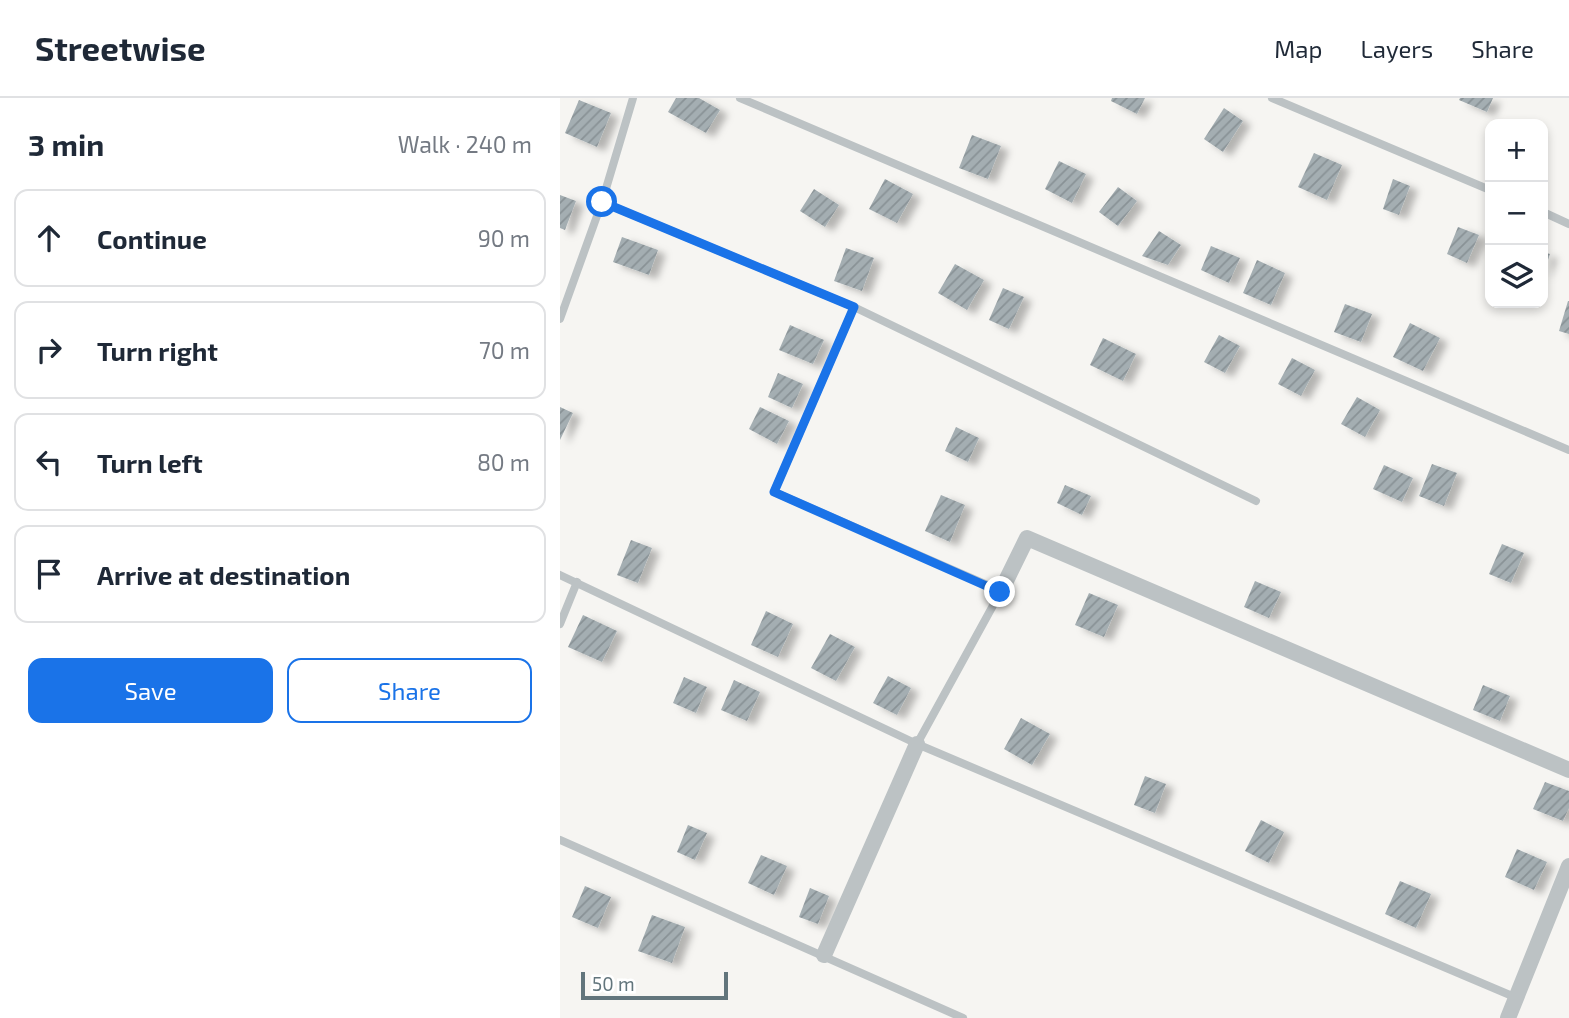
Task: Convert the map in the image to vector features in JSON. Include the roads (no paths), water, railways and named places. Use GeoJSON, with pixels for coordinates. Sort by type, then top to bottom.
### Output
{"type":"FeatureCollection","features":[{"type":"Feature","properties":{"kind":"street"},"geometry":{"type":"LineString","coordinates":[[1000,592],[1027,538],[1569,771]]}},
{"type":"Feature","properties":{"kind":"street"},"geometry":{"type":"LineString","coordinates":[[824,955],[917,744]]}},
{"type":"Feature","properties":{"kind":"street"},"geometry":{"type":"LineString","coordinates":[[1508,1018],[1569,866]]}},
{"type":"Feature","properties":{"kind":"lane"},"geometry":{"type":"LineString","coordinates":[[560,319],[602,202],[633,98]]}},
{"type":"Feature","properties":{"kind":"lane"},"geometry":{"type":"LineString","coordinates":[[740,98],[1569,450]]}},
{"type":"Feature","properties":{"kind":"lane"},"geometry":{"type":"LineString","coordinates":[[1272,98],[1485,188]]}},
{"type":"Feature","properties":{"kind":"lane"},"geometry":{"type":"LineString","coordinates":[[602,202],[854,307],[1256,501]]}},
{"type":"Feature","properties":{"kind":"lane"},"geometry":{"type":"LineString","coordinates":[[1548,214],[1569,224]]}},
{"type":"Feature","properties":{"kind":"lane"},"geometry":{"type":"LineString","coordinates":[[854,307],[774,492],[1000,592],[917,744]]}},
{"type":"Feature","properties":{"kind":"lane"},"geometry":{"type":"LineString","coordinates":[[560,575],[917,744],[1517,998]]}},
{"type":"Feature","properties":{"kind":"lane"},"geometry":{"type":"LineString","coordinates":[[560,624],[577,582]]}},
{"type":"Feature","properties":{"kind":"lane"},"geometry":{"type":"LineString","coordinates":[[560,840],[963,1018]]}}]}
